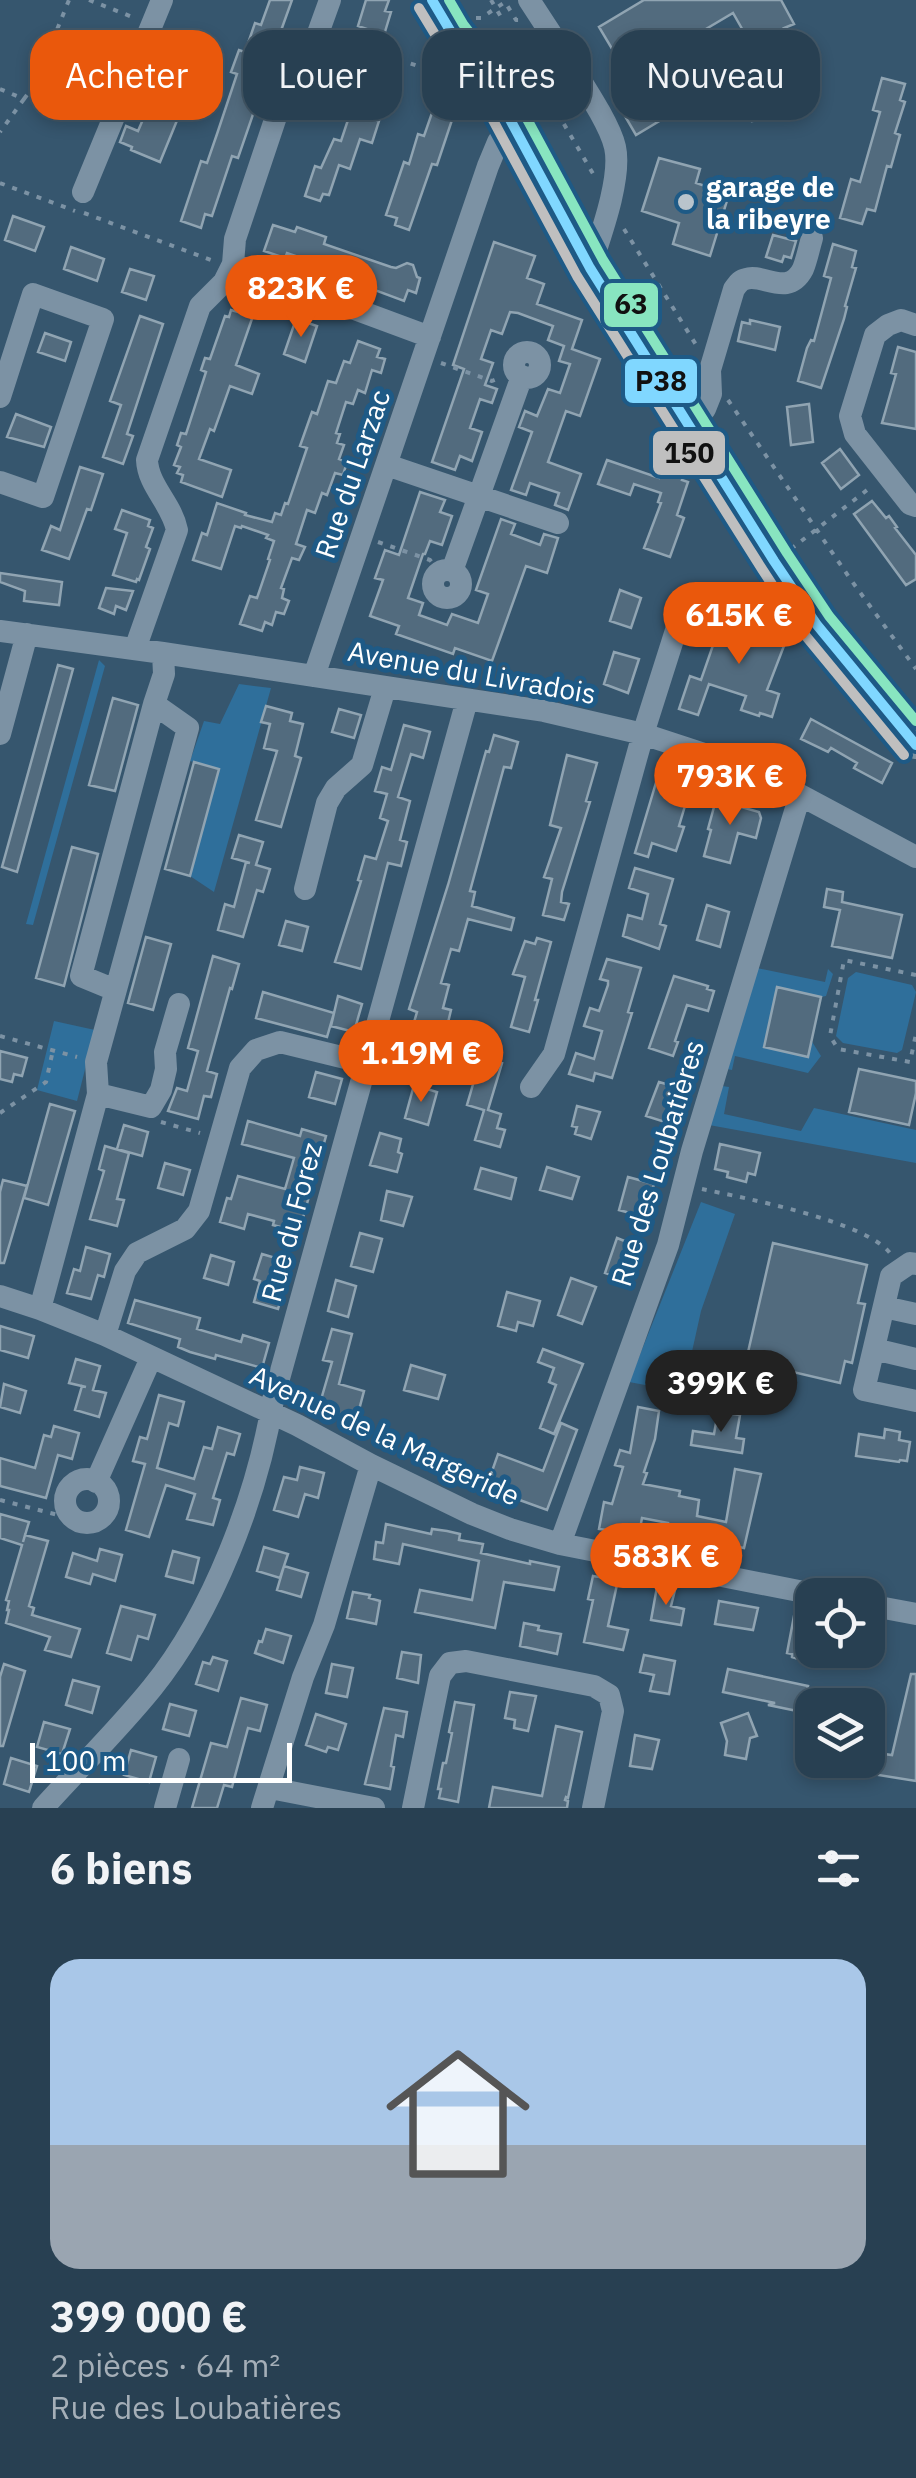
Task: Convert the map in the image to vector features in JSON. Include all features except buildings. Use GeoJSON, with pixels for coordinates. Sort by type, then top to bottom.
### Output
{"type":"FeatureCollection","features":[{"type":"Feature","properties":{"kind":"main road"},"geometry":{"type":"LineString","coordinates":[[432,0],[450,30]]}},
{"type":"Feature","properties":{"kind":"main road"},"geometry":{"type":"LineString","coordinates":[[511,122],[590,268],[774,561],[817,625],[916,744]]}},
{"type":"Feature","properties":{"kind":"street"},"geometry":{"type":"LineString","coordinates":[[136,649],[177,530],[174,516],[148,474],[147,460],[200,306],[224,282],[233,264],[235,238],[288,81],[314,47],[330,0]]}},
{"type":"Feature","properties":{"kind":"street"},"geometry":{"type":"LineString","coordinates":[[529,0],[549,30]]}},
{"type":"Feature","properties":{"kind":"street"},"geometry":{"type":"LineString","coordinates":[[83,192],[158,9]]}},
{"type":"Feature","properties":{"kind":"street"},"geometry":{"type":"LineString","coordinates":[[590,268],[605,222],[616,150],[591,101]]}},
{"type":"Feature","properties":{"kind":"street","name":"Rue du Larzac"},"geometry":{"type":"LineString","coordinates":[[314,676],[488,166],[511,122]]}},
{"type":"Feature","properties":{"kind":"street"},"geometry":{"type":"LineString","coordinates":[[687,423],[704,409],[711,394],[710,370],[734,289],[749,277],[782,284],[796,278],[812,238]]}},
{"type":"Feature","properties":{"kind":"street"},"geometry":{"type":"LineString","coordinates":[[233,264],[427,347]]}},
{"type":"Feature","properties":{"kind":"street"},"geometry":{"type":"LineString","coordinates":[[0,397],[33,294],[103,318],[43,497],[0,482]]}},
{"type":"Feature","properties":{"kind":"street"},"geometry":{"type":"LineString","coordinates":[[916,325],[901,320],[875,335],[850,416],[855,434],[910,504],[916,506]]}},
{"type":"Feature","properties":{"kind":"street"},"geometry":{"type":"LineString","coordinates":[[446,572],[479,494],[519,373]]}},
{"type":"Feature","properties":{"kind":"street"},"geometry":{"type":"LineString","coordinates":[[387,466],[558,522]]}},
{"type":"Feature","properties":{"kind":"street"},"geometry":{"type":"LineString","coordinates":[[531,1087],[554,1054],[643,734],[684,605]]}},
{"type":"Feature","properties":{"kind":"street","name":"Avenue du Livradois"},"geometry":{"type":"LineString","coordinates":[[0,630],[544,711],[643,734],[706,755],[800,795],[914,854]]}},
{"type":"Feature","properties":{"kind":"street"},"geometry":{"type":"LineString","coordinates":[[0,734],[27,634]]}},
{"type":"Feature","properties":{"kind":"street"},"geometry":{"type":"LineString","coordinates":[[115,990],[82,976],[164,674],[163,653]]}},
{"type":"Feature","properties":{"kind":"street"},"geometry":{"type":"LineString","coordinates":[[305,889],[327,804],[336,788],[362,765],[385,688]]}},
{"type":"Feature","properties":{"kind":"street","name":"Rue du Forez"},"geometry":{"type":"LineString","coordinates":[[43,1808],[152,1689],[222,1573],[268,1434],[467,700]]}},
{"type":"Feature","properties":{"kind":"street"},"geometry":{"type":"LineString","coordinates":[[40,1308],[98,1094],[96,1062],[188,728],[154,704]]}},
{"type":"Feature","properties":{"kind":"street","name":"Rue des Loubatières"},"geometry":{"type":"LineString","coordinates":[[560,1544],[668,1245],[800,795]]}},
{"type":"Feature","properties":{"kind":"street"},"geometry":{"type":"LineString","coordinates":[[98,1094],[151,1107],[161,1090],[179,1004]]}},
{"type":"Feature","properties":{"kind":"street"},"geometry":{"type":"LineString","coordinates":[[105,1335],[125,1270],[137,1253],[185,1229],[199,1211],[240,1068],[256,1050],[280,1042],[366,1063]]}},
{"type":"Feature","properties":{"kind":"street"},"geometry":{"type":"LineString","coordinates":[[909,1266],[891,1276],[864,1390],[916,1401]]}},
{"type":"Feature","properties":{"kind":"street","name":"Avenue de la Margeride"},"geometry":{"type":"LineString","coordinates":[[0,1296],[105,1335],[510,1529],[560,1544],[795,1590]]}},
{"type":"Feature","properties":{"kind":"street"},"geometry":{"type":"LineString","coordinates":[[884,1307],[916,1314]]}},
{"type":"Feature","properties":{"kind":"street"},"geometry":{"type":"LineString","coordinates":[[874,1349],[916,1359]]}},
{"type":"Feature","properties":{"kind":"street"},"geometry":{"type":"LineString","coordinates":[[96,1482],[151,1358]]}},
{"type":"Feature","properties":{"kind":"street"},"geometry":{"type":"LineString","coordinates":[[371,1465],[324,1625],[303,1677],[266,1798],[374,1808]]}},
{"type":"Feature","properties":{"kind":"street"},"geometry":{"type":"LineString","coordinates":[[82,1480],[96,1482],[107,1491],[109,1505],[102,1518],[82,1523],[67,1509],[70,1488],[82,1480]]}},
{"type":"Feature","properties":{"kind":"street"},"geometry":{"type":"LineString","coordinates":[[885,1608],[916,1614]]}},
{"type":"Feature","properties":{"kind":"street"},"geometry":{"type":"LineString","coordinates":[[413,1808],[440,1676],[450,1663],[466,1661],[594,1686],[608,1695],[613,1711],[593,1808]]}},
{"type":"Feature","properties":{"kind":"street"},"geometry":{"type":"LineString","coordinates":[[165,1808],[179,1760]]}},
{"type":"Feature","properties":{"kind":"path"},"geometry":{"type":"LineString","coordinates":[[0,132],[35,84],[69,0]]}},
{"type":"Feature","properties":{"kind":"path"},"geometry":{"type":"LineString","coordinates":[[89,0],[134,18],[158,9]]}},
{"type":"Feature","properties":{"kind":"path"},"geometry":{"type":"LineString","coordinates":[[490,0],[508,30]]}},
{"type":"Feature","properties":{"kind":"path"},"geometry":{"type":"LineString","coordinates":[[0,89],[24,98]]}},
{"type":"Feature","properties":{"kind":"path"},"geometry":{"type":"LineString","coordinates":[[0,183],[213,261],[233,264]]}},
{"type":"Feature","properties":{"kind":"path"},"geometry":{"type":"LineString","coordinates":[[427,347],[492,382],[519,373]]}},
{"type":"Feature","properties":{"kind":"path"},"geometry":{"type":"LineString","coordinates":[[774,561],[886,475]]}},
{"type":"Feature","properties":{"kind":"path"},"geometry":{"type":"LineString","coordinates":[[363,536],[430,560],[446,572]]}},
{"type":"Feature","properties":{"kind":"path"},"geometry":{"type":"LineString","coordinates":[[916,976],[844,960],[830,1036],[838,1049],[910,1062],[916,1034]]}},
{"type":"Feature","properties":{"kind":"path"},"geometry":{"type":"LineString","coordinates":[[0,1036],[96,1062]]}},
{"type":"Feature","properties":{"kind":"path"},"geometry":{"type":"LineString","coordinates":[[0,1113],[46,1082],[53,1050]]}},
{"type":"Feature","properties":{"kind":"path"},"geometry":{"type":"LineString","coordinates":[[151,1107],[157,1121],[221,1139]]}},
{"type":"Feature","properties":{"kind":"path"},"geometry":{"type":"LineString","coordinates":[[683,1184],[803,1214],[862,1234],[909,1266]]}},
{"type":"Feature","properties":{"kind":"path"},"geometry":{"type":"LineString","coordinates":[[0,1500],[58,1515],[67,1509]]}},
{"type":"Feature","properties":{"kind":"shaded area"},"geometry":{"type":"Polygon","coordinates":[[[99,660],[105,666],[33,925],[26,924],[99,660]]]}},
{"type":"Feature","properties":{"kind":"shaded area"},"geometry":{"type":"Polygon","coordinates":[[[239,684],[271,688],[214,892],[190,876],[219,769],[190,761],[204,721],[220,724],[239,684]]]}},
{"type":"Feature","properties":{"kind":"shaded area"},"geometry":{"type":"Polygon","coordinates":[[[757,968],[825,982],[828,969],[833,974],[826,996],[777,988],[775,994],[764,1047],[811,1040],[821,1056],[808,1073],[735,1056],[732,1070],[727,1069],[757,968]]]}},
{"type":"Feature","properties":{"kind":"shaded area"},"geometry":{"type":"Polygon","coordinates":[[[856,972],[912,985],[916,992],[902,1050],[897,1053],[843,1043],[836,1036],[848,978],[856,972]]]}},
{"type":"Feature","properties":{"kind":"shaded area"},"geometry":{"type":"Polygon","coordinates":[[[54,1021],[95,1030],[77,1101],[37,1090],[54,1021]]]}},
{"type":"Feature","properties":{"kind":"shaded area"},"geometry":{"type":"Polygon","coordinates":[[[722,1086],[729,1087],[724,1114],[801,1131],[814,1108],[916,1130],[916,1163],[709,1125],[722,1086]]]}},
{"type":"Feature","properties":{"kind":"shaded area"},"geometry":{"type":"Polygon","coordinates":[[[701,1202],[735,1214],[701,1311],[683,1392],[629,1382],[701,1202]]]}},
{"type":"Feature","properties":{"kind":"transit line","name":"P38"},"geometry":{"type":"LineString","coordinates":[[432,0],[493,88],[590,268],[774,561],[817,625],[916,745]]}},
{"type":"Feature","properties":{"kind":"transit line","name":"63"},"geometry":{"type":"LineString","coordinates":[[449,0],[506,80],[603,260],[787,553],[829,616],[916,721]]}},
{"type":"Feature","properties":{"kind":"transit line","name":"150"},"geometry":{"type":"LineString","coordinates":[[419,8],[480,96],[577,276],[762,569],[805,635],[904,755]]}},
{"type":"Feature","properties":{"kind":"place","name":"garage de la ribeyre"},"geometry":{"type":"Point","coordinates":[686,202]}}]}
